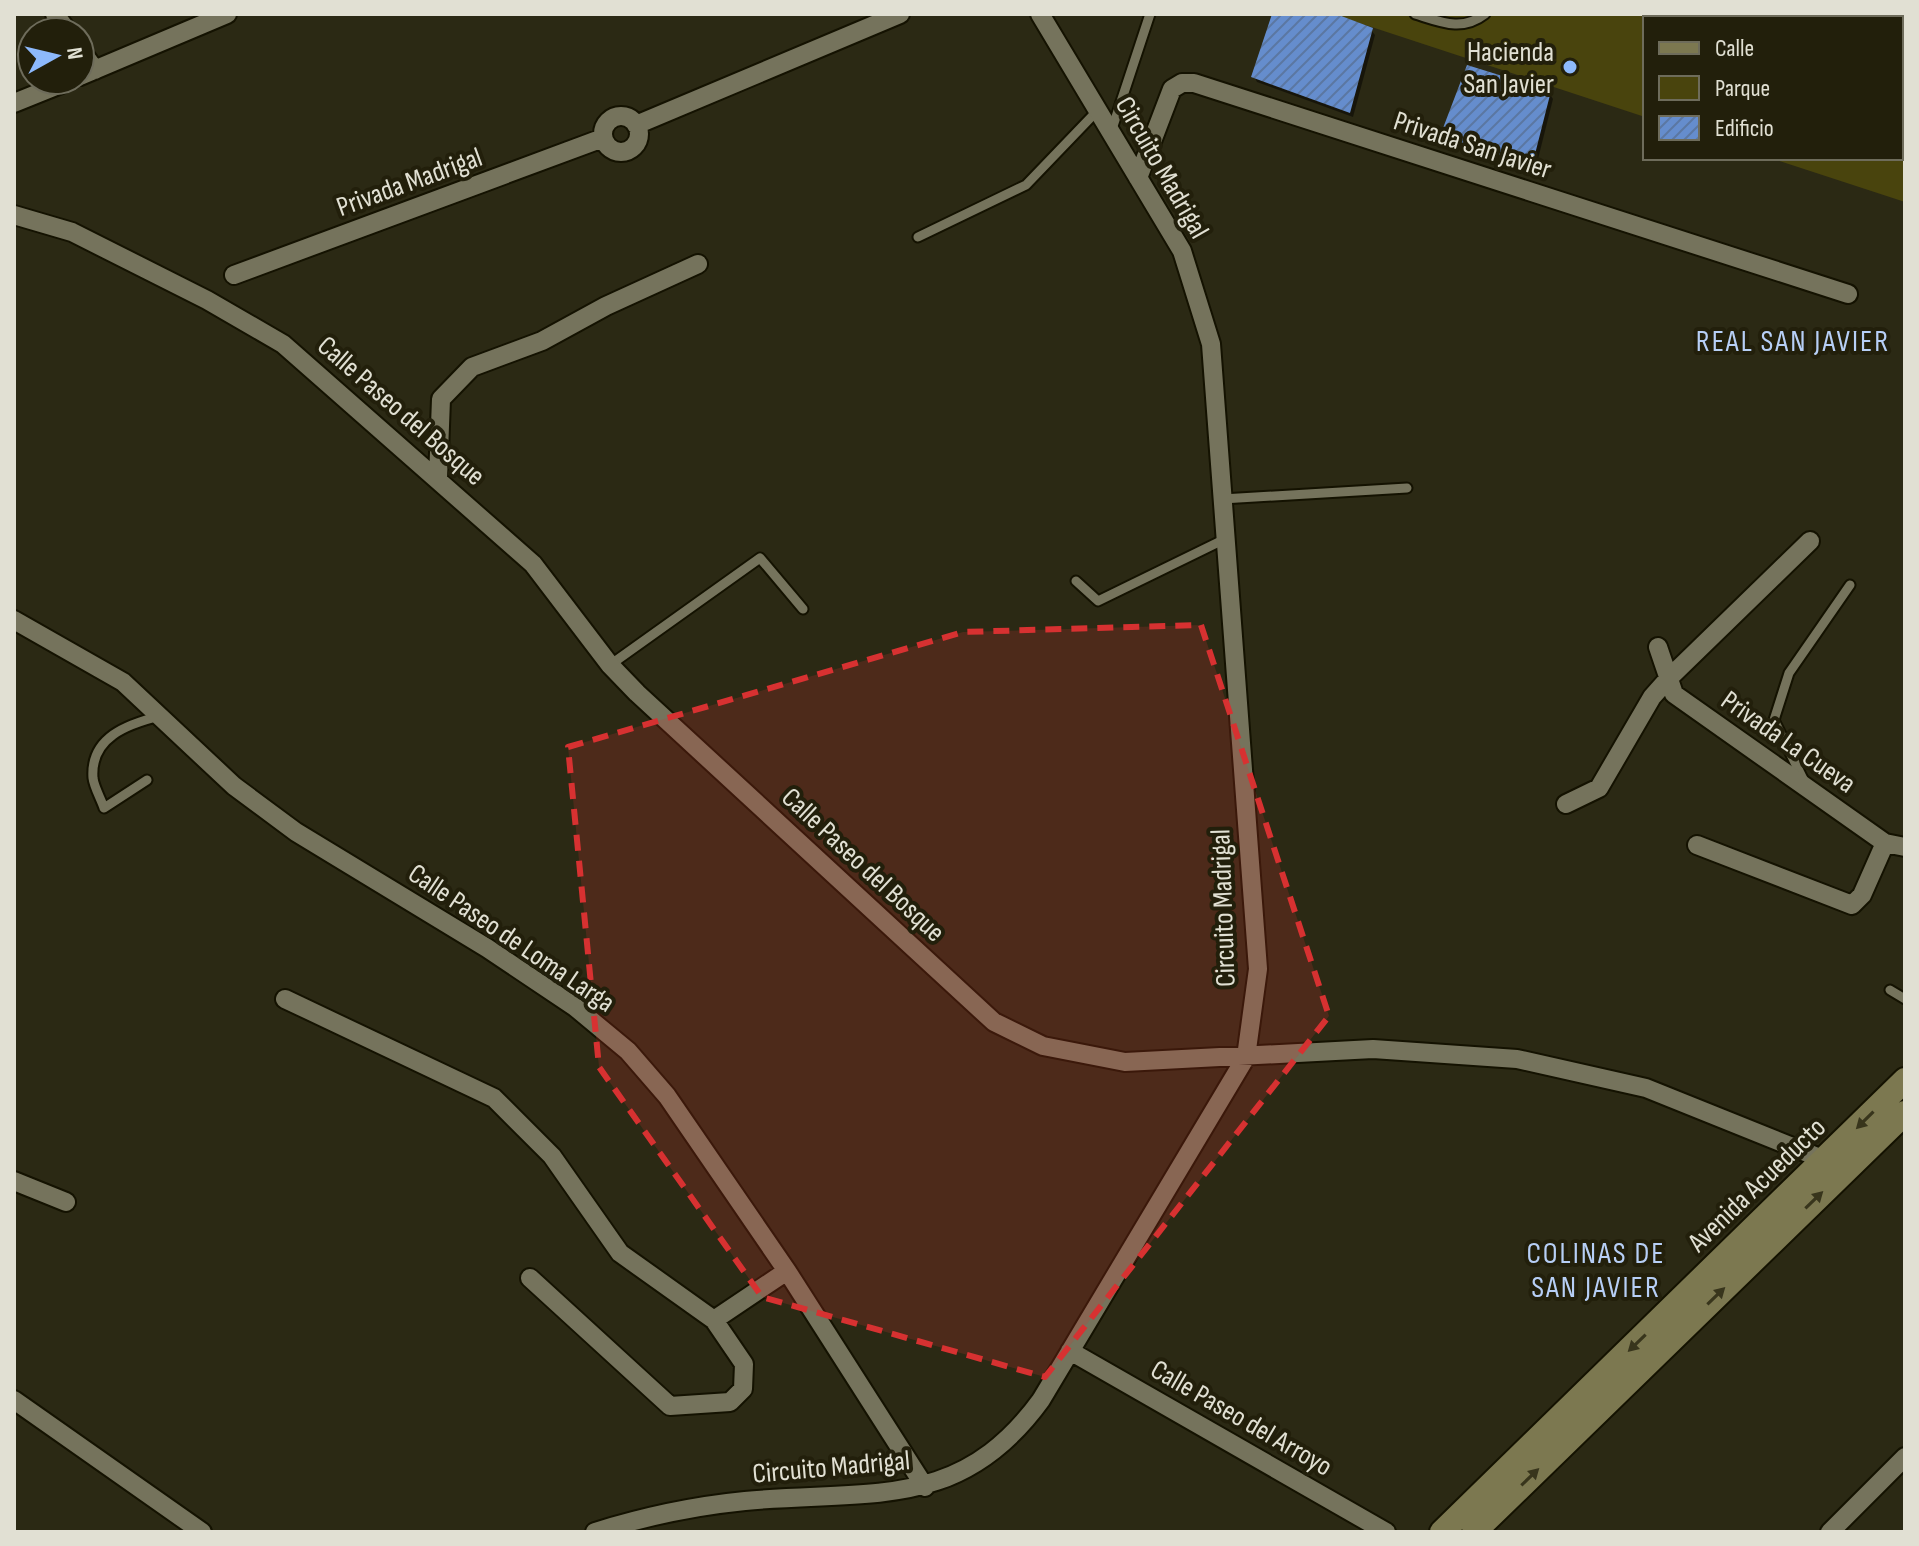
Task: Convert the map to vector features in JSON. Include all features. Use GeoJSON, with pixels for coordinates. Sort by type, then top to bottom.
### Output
{"type":"FeatureCollection","features":[{"type":"Feature","properties":{"kind":"main road","name":"Avenida Acueducto"},"geometry":{"type":"LineString","coordinates":[[1474,1532],[1833,1167],[1905,1080]]}},
{"type":"Feature","properties":{"kind":"main road","name":"Avenida Acueducto"},"geometry":{"type":"LineString","coordinates":[[1442,1532],[1833,1167],[1905,1113]]}},
{"type":"Feature","properties":{"kind":"street"},"geometry":{"type":"LineString","coordinates":[[96,69],[227,14]]}},
{"type":"Feature","properties":{"kind":"street"},"geometry":{"type":"LineString","coordinates":[[636,125],[900,14]]}},
{"type":"Feature","properties":{"kind":"street","name":"Circuito Madrigal"},"geometry":{"type":"LineString","coordinates":[[595,1532],[680,1511],[742,1501],[925,1487],[985,1459],[1017,1433],[1070,1351],[1246,1057],[1258,969],[1211,344],[1182,251],[1040,14]]}},
{"type":"Feature","properties":{"kind":"street","name":"Privada San Javier"},"geometry":{"type":"LineString","coordinates":[[1138,178],[1172,89],[1182,83],[1194,83],[1848,294]]}},
{"type":"Feature","properties":{"kind":"street"},"geometry":{"type":"LineString","coordinates":[[614,117],[627,117],[636,125],[638,139],[627,150],[613,149],[603,138],[605,126],[614,117]]}},
{"type":"Feature","properties":{"kind":"street","name":"Privada Madrigal"},"geometry":{"type":"LineString","coordinates":[[234,275],[603,138]]}},
{"type":"Feature","properties":{"kind":"street","name":"Calle Paseo del Bosque"},"geometry":{"type":"LineString","coordinates":[[14,215],[72,232],[207,300],[283,344],[533,564],[610,665],[994,1022],[1043,1046],[1125,1062],[1373,1049],[1517,1059],[1646,1088],[1833,1167]]}},
{"type":"Feature","properties":{"kind":"street"},"geometry":{"type":"LineString","coordinates":[[438,479],[441,399],[472,367],[542,341],[606,306],[698,264]]}},
{"type":"Feature","properties":{"kind":"street"},"geometry":{"type":"LineString","coordinates":[[1566,804],[1599,788],[1652,697],[1810,541]]}},
{"type":"Feature","properties":{"kind":"street","name":"Calle Paseo de Loma Larga"},"geometry":{"type":"LineString","coordinates":[[14,620],[123,682],[234,786],[296,832],[487,948],[575,1007],[628,1051],[667,1096],[787,1271],[925,1487]]}},
{"type":"Feature","properties":{"kind":"street","name":"Privada La Cueva"},"geometry":{"type":"LineString","coordinates":[[1658,647],[1674,694],[1885,843],[1905,847]]}},
{"type":"Feature","properties":{"kind":"street"},"geometry":{"type":"LineString","coordinates":[[1697,845],[1852,905],[1862,895],[1885,843]]}},
{"type":"Feature","properties":{"kind":"street"},"geometry":{"type":"LineString","coordinates":[[285,999],[494,1098],[552,1156],[620,1253],[714,1320],[744,1364],[743,1389],[730,1402],[670,1406],[530,1278]]}},
{"type":"Feature","properties":{"kind":"street"},"geometry":{"type":"LineString","coordinates":[[14,1181],[66,1202]]}},
{"type":"Feature","properties":{"kind":"street"},"geometry":{"type":"LineString","coordinates":[[714,1320],[787,1271]]}},
{"type":"Feature","properties":{"kind":"street","name":"Calle Paseo del Arroyo"},"geometry":{"type":"LineString","coordinates":[[1070,1351],[1386,1532]]}},
{"type":"Feature","properties":{"kind":"street"},"geometry":{"type":"LineString","coordinates":[[14,1400],[202,1532]]}},
{"type":"Feature","properties":{"kind":"street"},"geometry":{"type":"LineString","coordinates":[[1830,1532],[1905,1457]]}},
{"type":"Feature","properties":{"kind":"lane"},"geometry":{"type":"LineString","coordinates":[[1111,132],[1150,14]]}},
{"type":"Feature","properties":{"kind":"lane"},"geometry":{"type":"LineString","coordinates":[[1415,14],[1451,26],[1473,23],[1485,14]]}},
{"type":"Feature","properties":{"kind":"lane"},"geometry":{"type":"LineString","coordinates":[[918,237],[1026,185],[1098,110]]}},
{"type":"Feature","properties":{"kind":"lane"},"geometry":{"type":"LineString","coordinates":[[1222,499],[1407,488]]}},
{"type":"Feature","properties":{"kind":"lane"},"geometry":{"type":"LineString","coordinates":[[1076,581],[1098,601],[1225,539]]}},
{"type":"Feature","properties":{"kind":"lane"},"geometry":{"type":"LineString","coordinates":[[610,665],[760,558],[803,609]]}},
{"type":"Feature","properties":{"kind":"lane"},"geometry":{"type":"LineString","coordinates":[[1808,789],[1774,720],[1789,673],[1850,585]]}},
{"type":"Feature","properties":{"kind":"lane"},"geometry":{"type":"LineString","coordinates":[[147,780],[104,808],[93,778],[101,747],[124,726],[160,716]]}},
{"type":"Feature","properties":{"kind":"lane"},"geometry":{"type":"LineString","coordinates":[[1890,990],[1905,999]]}},
{"type":"Feature","properties":{"kind":"highlighted area"},"geometry":{"type":"Polygon","coordinates":[[[1201,625],[1329,1016],[1045,1377],[762,1297],[599,1067],[568,747],[963,632],[1201,625]]]}},
{"type":"Feature","properties":{"kind":"green space","name":"Hacienda San Javier"},"geometry":{"type":"Polygon","coordinates":[[[1332,14],[1905,14],[1905,202],[1776,160],[1903,160],[1903,16],[1643,16],[1643,116],[1332,14]]]}},
{"type":"Feature","properties":{"kind":"building"},"geometry":{"type":"Polygon","coordinates":[[[1272,14],[1336,14],[1373,28],[1350,113],[1251,77],[1272,14]]]}},
{"type":"Feature","properties":{"kind":"building"},"geometry":{"type":"Polygon","coordinates":[[[1467,65],[1551,91],[1532,166],[1440,136],[1467,65]]]}},
{"type":"Feature","properties":{"kind":"place","name":"Hacienda San Javier"},"geometry":{"type":"Point","coordinates":[1570,67]}},
{"type":"Feature","properties":{"kind":"district","name":"REAL SAN JAVIER"},"geometry":{"type":"Point","coordinates":[1793,341]}},
{"type":"Feature","properties":{"kind":"district","name":"COLINAS DE SAN JAVIER"},"geometry":{"type":"Point","coordinates":[1596,1270]}}]}
